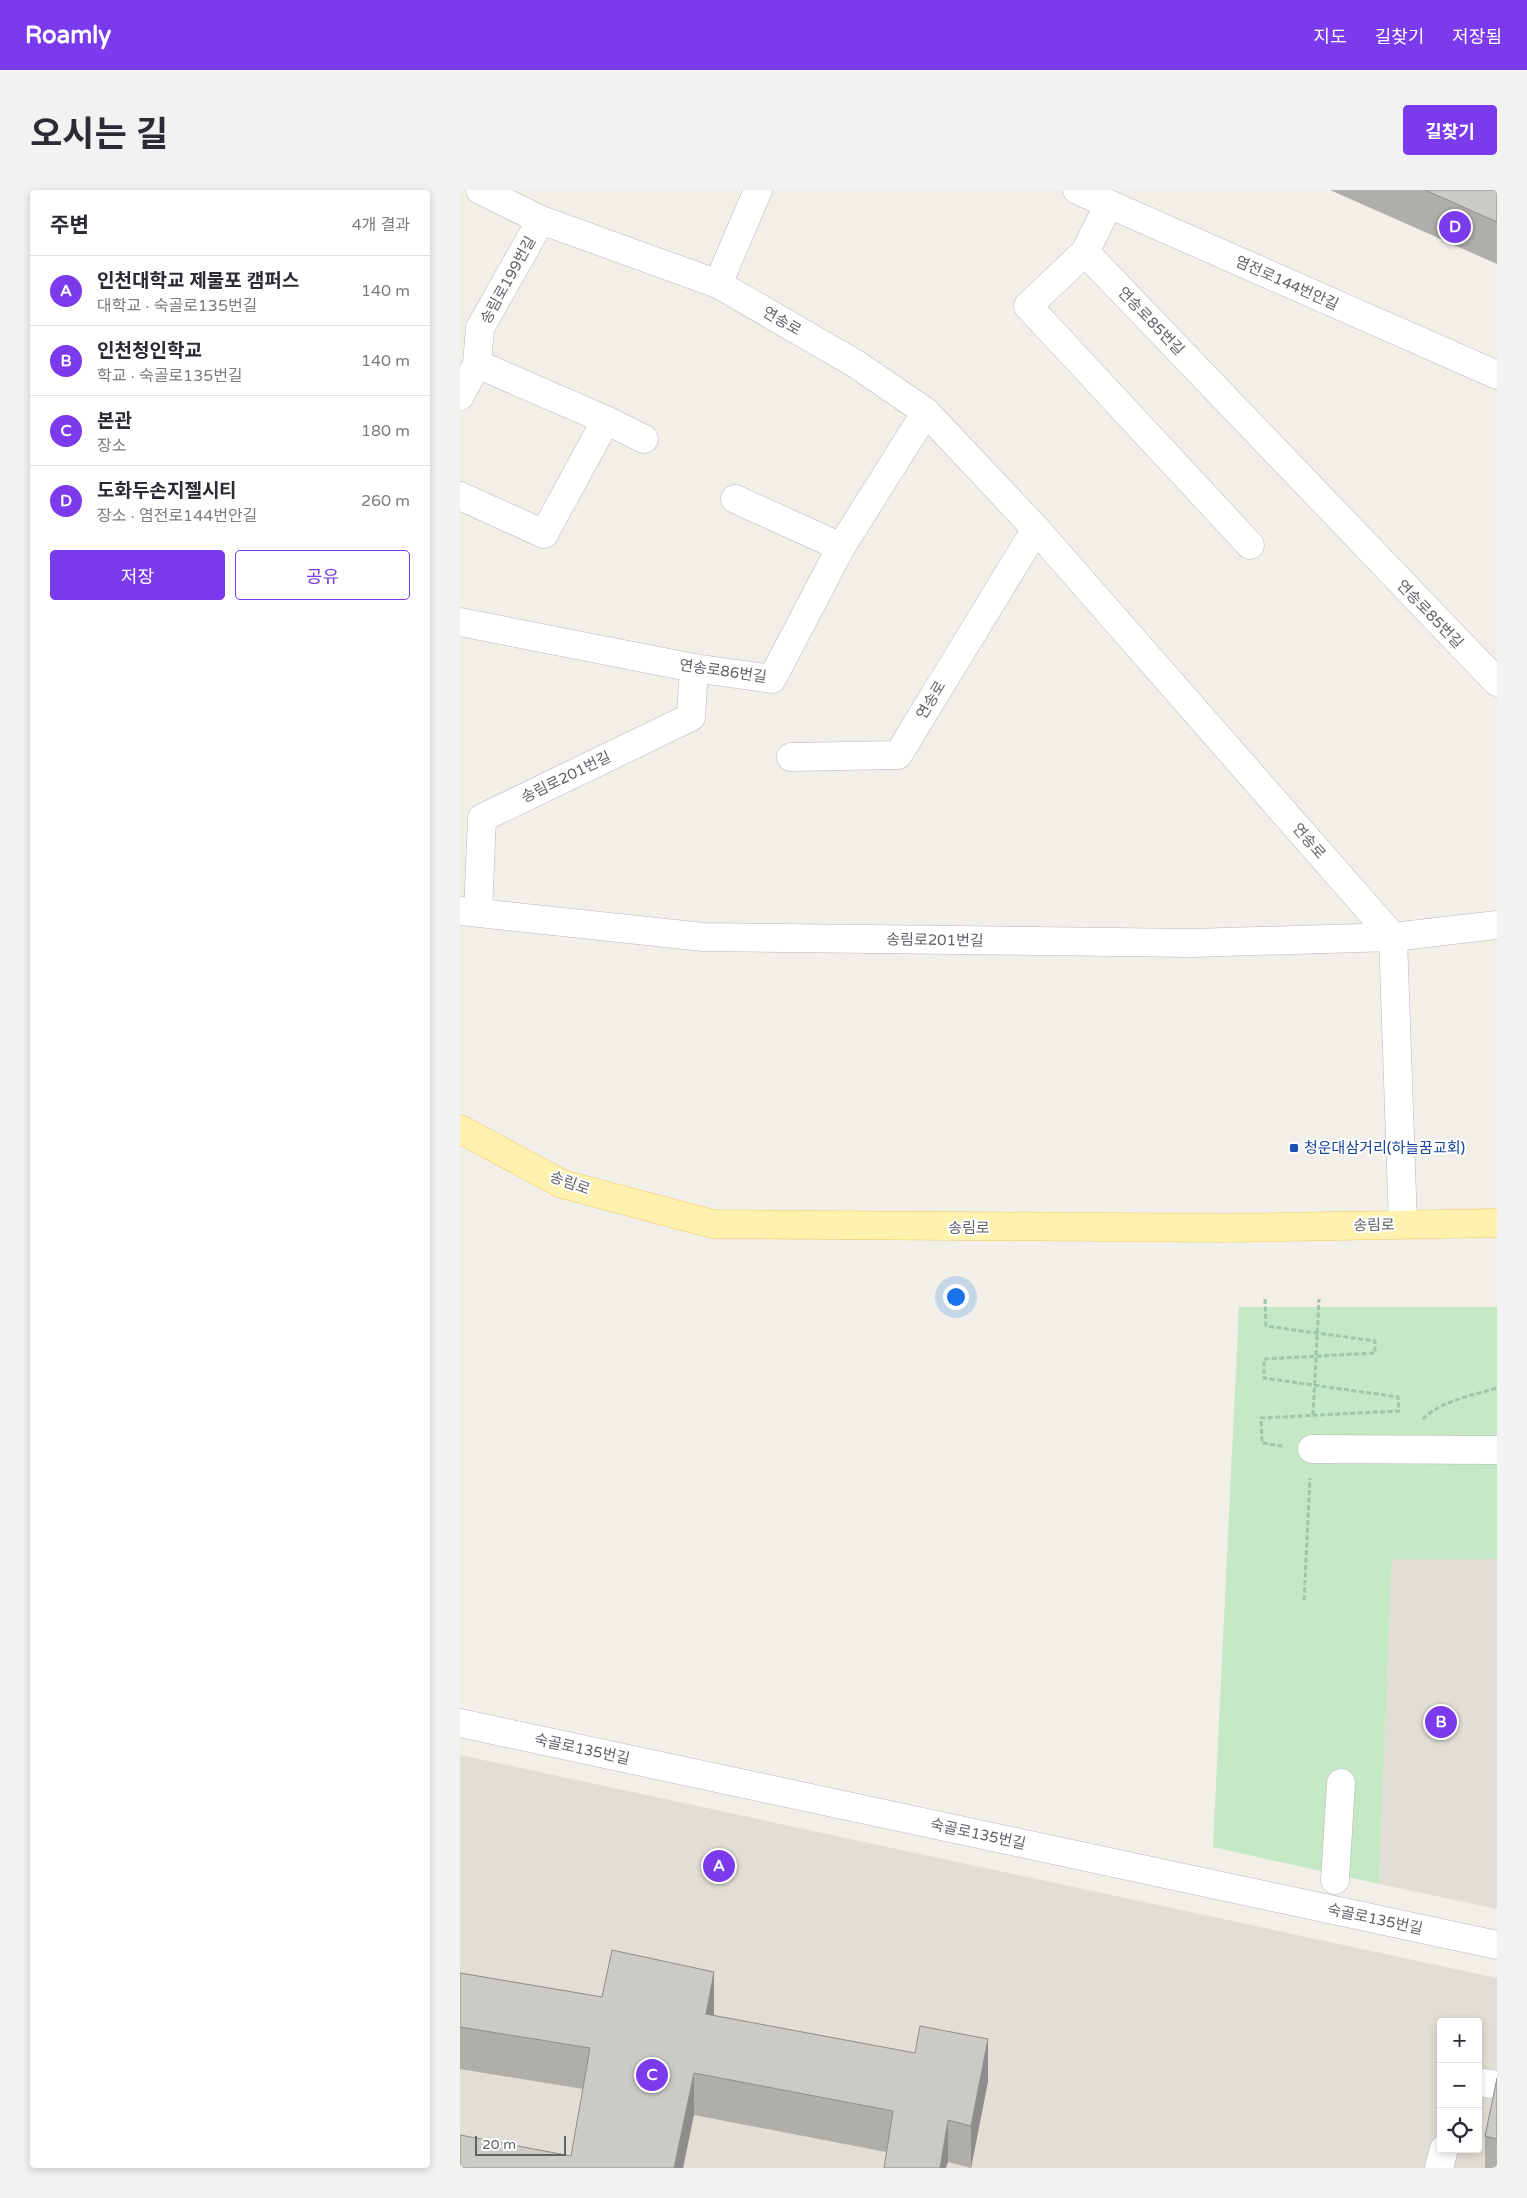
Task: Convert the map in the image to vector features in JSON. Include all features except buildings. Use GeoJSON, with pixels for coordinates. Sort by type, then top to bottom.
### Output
{"type":"FeatureCollection","features":[{"type":"Feature","properties":{"kind":"main road","name":"송림로"},"geometry":{"type":"LineString","coordinates":[[460,1129],[562,1184],[713,1224],[1225,1228],[1497,1223]]}},
{"type":"Feature","properties":{"kind":"street","name":"연송로"},"geometry":{"type":"LineString","coordinates":[[480,190],[541,220],[718,284],[856,364],[926,412],[1036,529],[1394,936]]}},
{"type":"Feature","properties":{"kind":"street"},"geometry":{"type":"LineString","coordinates":[[718,284],[758,190]]}},
{"type":"Feature","properties":{"kind":"street","name":"염전로144번안길"},"geometry":{"type":"LineString","coordinates":[[1077,190],[1497,375]]}},
{"type":"Feature","properties":{"kind":"street"},"geometry":{"type":"LineString","coordinates":[[1109,204],[1085,252],[1028,306],[1250,545]]}},
{"type":"Feature","properties":{"kind":"street","name":"송림로199번길"},"geometry":{"type":"LineString","coordinates":[[460,396],[477,364],[480,328],[541,220]]}},
{"type":"Feature","properties":{"kind":"street","name":"연송로85번길"},"geometry":{"type":"LineString","coordinates":[[1085,252],[1494,675]]}},
{"type":"Feature","properties":{"kind":"street"},"geometry":{"type":"LineString","coordinates":[[477,364],[606,420],[644,439]]}},
{"type":"Feature","properties":{"kind":"street","name":"연송로86번길"},"geometry":{"type":"LineString","coordinates":[[460,622],[694,668],[772,679],[841,547],[926,412]]}},
{"type":"Feature","properties":{"kind":"street"},"geometry":{"type":"LineString","coordinates":[[460,496],[544,534],[606,420]]}},
{"type":"Feature","properties":{"kind":"street"},"geometry":{"type":"LineString","coordinates":[[735,499],[841,547]]}},
{"type":"Feature","properties":{"kind":"street","name":"연송로"},"geometry":{"type":"LineString","coordinates":[[791,757],[898,755],[1036,529]]}},
{"type":"Feature","properties":{"kind":"street","name":"송림로201번길"},"geometry":{"type":"LineString","coordinates":[[694,668],[692,717],[482,818],[469,912],[703,937],[1192,943],[1394,936],[1497,925]]}},
{"type":"Feature","properties":{"kind":"street"},"geometry":{"type":"LineString","coordinates":[[1394,936],[1403,1224]]}},
{"type":"Feature","properties":{"kind":"street"},"geometry":{"type":"LineString","coordinates":[[1312,1449],[1497,1450]]}},
{"type":"Feature","properties":{"kind":"street","name":"숙골로135번길"},"geometry":{"type":"LineString","coordinates":[[460,1723],[1497,1945]]}},
{"type":"Feature","properties":{"kind":"street"},"geometry":{"type":"LineString","coordinates":[[1335,1880],[1341,1783]]}},
{"type":"Feature","properties":{"kind":"street"},"geometry":{"type":"LineString","coordinates":[[1482,2083],[1497,2085]]}},
{"type":"Feature","properties":{"kind":"street"},"geometry":{"type":"LineString","coordinates":[[1439,2168],[1443,2153]]}},
{"type":"Feature","properties":{"kind":"path"},"geometry":{"type":"LineString","coordinates":[[1265,1299],[1266,1326],[1375,1342],[1375,1353],[1264,1359],[1264,1378],[1398,1397],[1399,1411],[1261,1418],[1262,1443],[1312,1449]]}},
{"type":"Feature","properties":{"kind":"path"},"geometry":{"type":"LineString","coordinates":[[1411,1450],[1418,1428],[1425,1418],[1435,1410],[1497,1388]]}},
{"type":"Feature","properties":{"kind":"shaded area"},"geometry":{"type":"Polygon","coordinates":[[[1392,1559],[1497,1559],[1497,1909],[1379,1884],[1392,1559]]]}},
{"type":"Feature","properties":{"kind":"shaded area"},"geometry":{"type":"Polygon","coordinates":[[[460,1755],[1497,1978],[1497,2168],[460,2168],[460,1755]]]}},
{"type":"Feature","properties":{"kind":"green space"},"geometry":{"type":"Polygon","coordinates":[[[1239,1307],[1497,1307],[1497,1559],[1392,1559],[1379,1884],[1213,1847],[1239,1307]]]}},
{"type":"Feature","properties":{"kind":"place","name":"도화두손지젤시티"},"geometry":{"type":"Point","coordinates":[1455,227]}},
{"type":"Feature","properties":{"kind":"place","name":"청운대삼거리(하늘꿈교회)"},"geometry":{"type":"Point","coordinates":[1294,1148]}},
{"type":"Feature","properties":{"kind":"place","name":"인천청인학교"},"geometry":{"type":"Point","coordinates":[1441,1722]}},
{"type":"Feature","properties":{"kind":"place","name":"인천대학교 제물포 캠퍼스"},"geometry":{"type":"Point","coordinates":[719,1866]}},
{"type":"Feature","properties":{"kind":"place","name":"본관"},"geometry":{"type":"Point","coordinates":[652,2075]}}]}
